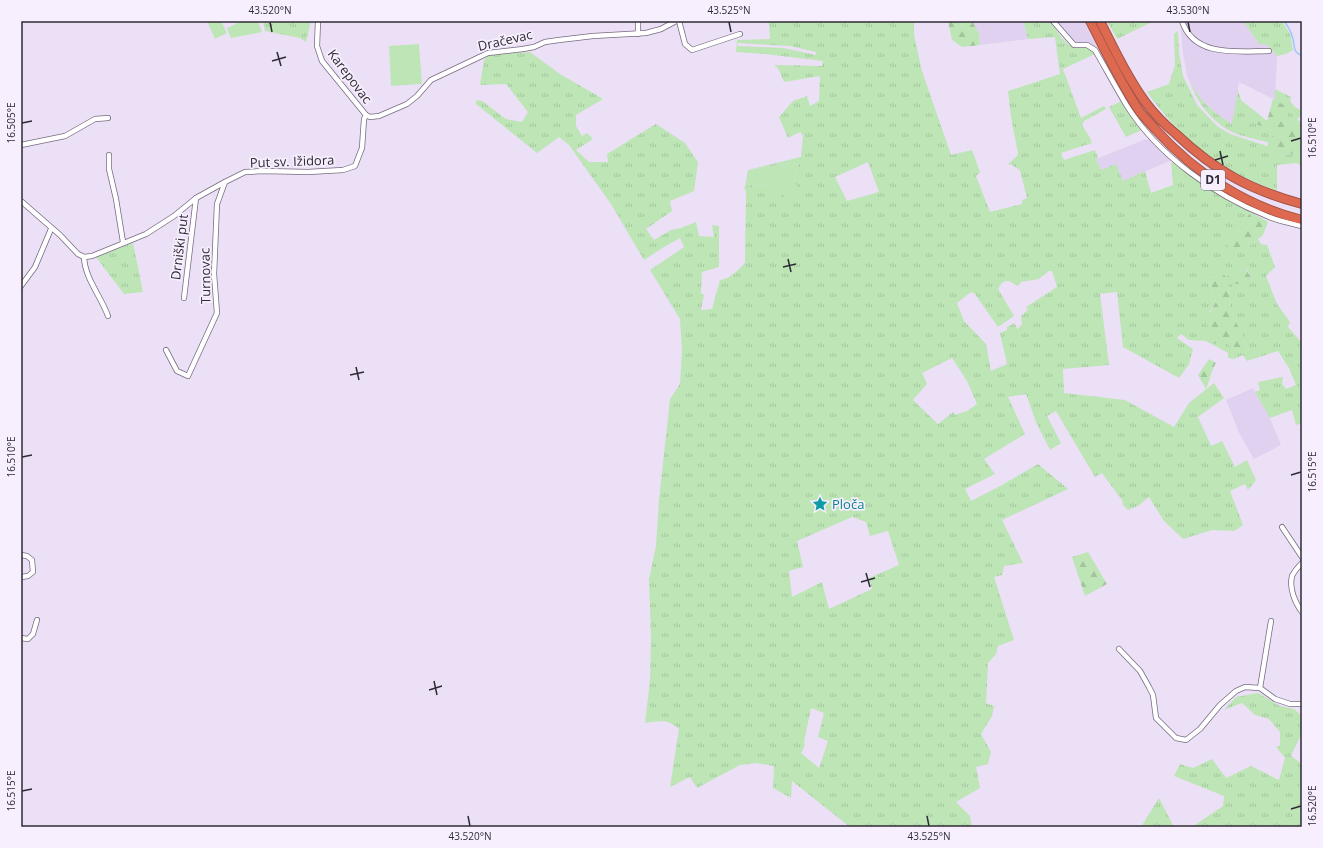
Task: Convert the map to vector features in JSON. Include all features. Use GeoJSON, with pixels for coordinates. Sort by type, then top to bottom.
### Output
{"type":"FeatureCollection","features":[{"type":"Feature","properties":{"kind":"highway"},"geometry":{"type":"LineString","coordinates":[[1085,21],[1091,33],[1099,37]]}},
{"type":"Feature","properties":{"kind":"highway","name":"D1"},"geometry":{"type":"LineString","coordinates":[[1090,21],[1129,94],[1141,113],[1183,158],[1222,186],[1253,202],[1286,216],[1302,220]]}},
{"type":"Feature","properties":{"kind":"highway","name":"D1"},"geometry":{"type":"LineString","coordinates":[[1100,21],[1117,55],[1147,105],[1187,146],[1236,180],[1274,197],[1302,204]]}},
{"type":"Feature","properties":{"kind":"street","name":"Karepovac"},"geometry":{"type":"LineString","coordinates":[[318,21],[317,46],[322,61],[368,116]]}},
{"type":"Feature","properties":{"kind":"street"},"geometry":{"type":"LineString","coordinates":[[638,21],[638,34]]}},
{"type":"Feature","properties":{"kind":"street","name":"Dračevac"},"geometry":{"type":"LineString","coordinates":[[368,116],[379,116],[407,104],[417,96],[431,80],[488,52],[523,49],[534,47],[545,42],[559,40],[646,33],[661,30],[676,21]]}},
{"type":"Feature","properties":{"kind":"street"},"geometry":{"type":"LineString","coordinates":[[679,21],[685,44],[692,50],[740,34]]}},
{"type":"Feature","properties":{"kind":"street"},"geometry":{"type":"LineString","coordinates":[[1053,21],[1074,45],[1087,45],[1095,50],[1128,107],[1150,136],[1178,162],[1209,186],[1234,202],[1268,217],[1302,226]]}},
{"type":"Feature","properties":{"kind":"street"},"geometry":{"type":"LineString","coordinates":[[1182,21],[1188,34],[1199,44],[1217,50],[1269,51]]}},
{"type":"Feature","properties":{"kind":"street","name":"Put sv. Ižidora"},"geometry":{"type":"LineString","coordinates":[[84,256],[92,256],[123,242],[146,234],[174,216],[196,198],[245,172],[329,171],[343,170],[355,166],[362,148],[364,119],[368,116]]}},
{"type":"Feature","properties":{"kind":"street"},"geometry":{"type":"LineString","coordinates":[[21,146],[65,136],[95,119],[108,118]]}},
{"type":"Feature","properties":{"kind":"street"},"geometry":{"type":"LineString","coordinates":[[109,155],[109,169],[116,199],[123,242]]}},
{"type":"Feature","properties":{"kind":"street","name":"Turnovac"},"geometry":{"type":"LineString","coordinates":[[166,350],[177,371],[188,376],[217,313],[214,274],[217,204],[224,182]]}},
{"type":"Feature","properties":{"kind":"street","name":"Drniški put"},"geometry":{"type":"LineString","coordinates":[[184,298],[196,198]]}},
{"type":"Feature","properties":{"kind":"street"},"geometry":{"type":"LineString","coordinates":[[21,201],[51,229],[60,235],[78,254],[84,256],[87,273],[108,316]]}},
{"type":"Feature","properties":{"kind":"street"},"geometry":{"type":"LineString","coordinates":[[21,286],[35,267],[51,229]]}},
{"type":"Feature","properties":{"kind":"street"},"geometry":{"type":"LineString","coordinates":[[1282,527],[1302,557]]}},
{"type":"Feature","properties":{"kind":"street"},"geometry":{"type":"LineString","coordinates":[[21,556],[27,556],[32,560],[33,572],[28,576],[21,578]]}},
{"type":"Feature","properties":{"kind":"street"},"geometry":{"type":"LineString","coordinates":[[1302,563],[1292,575],[1292,592],[1297,606],[1302,612]]}},
{"type":"Feature","properties":{"kind":"street"},"geometry":{"type":"LineString","coordinates":[[21,638],[28,639],[33,634],[37,620]]}},
{"type":"Feature","properties":{"kind":"street"},"geometry":{"type":"LineString","coordinates":[[1260,688],[1271,621]]}},
{"type":"Feature","properties":{"kind":"street"},"geometry":{"type":"LineString","coordinates":[[1119,649],[1140,671],[1149,687],[1156,718],[1176,738],[1186,740],[1200,729],[1220,705],[1236,691],[1245,687],[1260,688],[1275,699],[1290,704],[1302,704]]}},
{"type":"Feature","properties":{"kind":"shaded area"},"geometry":{"type":"Polygon","coordinates":[[[972,21],[1023,21],[1028,39],[980,45],[979,33],[972,21]]]}},
{"type":"Feature","properties":{"kind":"shaded area"},"geometry":{"type":"Polygon","coordinates":[[[1055,21],[1084,21],[1097,47],[1086,42],[1074,42],[1055,21]]]}},
{"type":"Feature","properties":{"kind":"shaded area"},"geometry":{"type":"Polygon","coordinates":[[[1180,21],[1243,21],[1259,44],[1268,45],[1277,56],[1275,100],[1239,82],[1233,125],[1210,109],[1196,93],[1187,76],[1180,21]]]}},
{"type":"Feature","properties":{"kind":"shaded area"},"geometry":{"type":"Polygon","coordinates":[[[1150,138],[1172,160],[1123,181],[1101,170],[1096,159],[1150,138]]]}},
{"type":"Feature","properties":{"kind":"shaded area"},"geometry":{"type":"Polygon","coordinates":[[[1253,388],[1270,418],[1281,445],[1254,459],[1239,433],[1226,400],[1253,388]]]}},
{"type":"Feature","properties":{"kind":"green space"},"geometry":{"type":"Polygon","coordinates":[[[207,21],[221,21],[227,33],[215,39],[207,21]]]}},
{"type":"Feature","properties":{"kind":"green space"},"geometry":{"type":"Polygon","coordinates":[[[242,21],[258,21],[262,32],[231,38],[227,28],[242,21]]]}},
{"type":"Feature","properties":{"kind":"green space"},"geometry":{"type":"Polygon","coordinates":[[[263,21],[311,21],[306,42],[300,38],[265,31],[263,21]]]}},
{"type":"Feature","properties":{"kind":"green space"},"geometry":{"type":"Polygon","coordinates":[[[769,21],[914,21],[914,35],[922,71],[951,155],[972,150],[980,172],[976,176],[990,212],[1022,204],[1022,200],[1027,198],[1020,170],[1012,164],[1007,165],[1017,156],[1018,153],[1008,91],[1060,74],[1055,37],[1028,39],[1023,21],[1050,21],[1068,44],[1077,48],[1089,49],[1095,54],[1063,69],[1081,118],[1104,106],[1106,109],[1084,121],[1082,125],[1092,143],[1061,153],[1064,160],[1095,150],[1098,158],[1096,159],[1101,170],[1116,164],[1123,181],[1145,171],[1151,193],[1173,185],[1171,163],[1174,162],[1211,190],[1251,212],[1226,245],[1248,247],[1258,239],[1261,244],[1267,245],[1275,267],[1266,276],[1277,304],[1290,322],[1288,327],[1302,343],[1302,423],[1296,425],[1292,410],[1270,418],[1255,392],[1260,390],[1258,382],[1283,377],[1282,384],[1286,389],[1296,385],[1289,368],[1278,351],[1247,361],[1243,355],[1234,359],[1228,358],[1228,353],[1206,341],[1189,340],[1181,334],[1177,338],[1193,349],[1189,364],[1179,378],[1123,347],[1117,292],[1100,294],[1109,365],[1063,369],[1064,393],[1125,400],[1174,427],[1189,403],[1214,383],[1224,398],[1198,417],[1211,446],[1222,441],[1235,467],[1247,460],[1256,480],[1248,490],[1245,484],[1230,491],[1243,525],[1234,531],[1212,530],[1183,539],[1164,521],[1149,497],[1138,506],[1128,510],[1123,505],[1122,500],[1102,473],[1095,477],[1056,411],[1047,416],[1061,443],[1050,450],[1036,422],[1026,394],[1008,397],[1025,434],[984,459],[995,474],[965,489],[971,501],[1038,464],[1068,489],[1002,520],[1023,563],[1004,566],[1002,575],[994,577],[1014,640],[998,646],[996,654],[988,663],[986,703],[994,706],[992,716],[981,734],[991,752],[988,764],[976,767],[980,788],[956,802],[970,816],[972,827],[850,827],[792,781],[791,798],[773,788],[774,766],[756,763],[740,765],[697,788],[690,777],[670,787],[679,729],[667,722],[645,723],[650,680],[651,639],[649,579],[656,546],[659,500],[670,399],[680,384],[682,350],[680,319],[650,270],[684,247],[680,238],[644,260],[611,204],[569,145],[559,137],[537,153],[476,104],[476,100],[482,101],[506,119],[522,122],[528,112],[506,84],[480,85],[484,60],[489,55],[530,52],[560,74],[603,99],[576,115],[576,126],[582,136],[587,133],[593,139],[576,150],[589,162],[608,162],[607,154],[656,124],[685,143],[698,162],[694,191],[670,201],[672,211],[646,229],[654,240],[671,230],[696,222],[699,236],[714,237],[712,225],[719,226],[719,267],[702,272],[701,293],[704,295],[701,310],[712,309],[720,280],[730,276],[745,263],[746,192],[744,187],[751,185],[769,186],[794,181],[799,163],[748,170],[801,157],[803,135],[800,132],[788,138],[779,117],[793,101],[807,96],[810,106],[819,101],[820,76],[784,82],[775,65],[822,66],[823,61],[736,52],[737,40],[770,39],[769,21]],[[738,43],[737,46],[783,48],[816,55],[816,52],[790,46],[738,43]],[[868,162],[835,177],[847,201],[879,192],[868,162]],[[1246,268],[1226,277],[1208,281],[1216,302],[1209,312],[1226,340],[1249,350],[1230,309],[1228,283],[1252,279],[1246,268]],[[1049,271],[1039,279],[1021,282],[1018,286],[1012,282],[1006,281],[1002,283],[998,289],[1014,316],[998,327],[975,294],[971,292],[957,303],[964,321],[986,344],[991,371],[1007,364],[1000,333],[1007,330],[1007,327],[1015,323],[1018,329],[1022,324],[1021,316],[1028,310],[1026,307],[1057,287],[1052,271],[1049,271]],[[952,358],[922,373],[927,384],[913,400],[938,424],[953,412],[955,415],[967,411],[977,404],[967,381],[952,358]],[[852,517],[797,541],[803,567],[789,571],[792,597],[822,582],[829,609],[872,589],[869,578],[899,565],[888,531],[870,536],[866,522],[852,517]],[[811,708],[804,742],[805,745],[801,753],[819,768],[828,741],[818,737],[824,713],[811,708]]]}},
{"type":"Feature","properties":{"kind":"green space"},"geometry":{"type":"Polygon","coordinates":[[[948,21],[972,21],[979,33],[980,45],[962,47],[952,40],[948,21]]]}},
{"type":"Feature","properties":{"kind":"green space"},"geometry":{"type":"Polygon","coordinates":[[[1107,21],[1154,21],[1117,39],[1107,21]]]}},
{"type":"Feature","properties":{"kind":"green space"},"geometry":{"type":"Polygon","coordinates":[[[1243,21],[1282,21],[1290,34],[1293,50],[1286,54],[1277,56],[1268,45],[1259,44],[1243,21]]]}},
{"type":"Feature","properties":{"kind":"green space"},"geometry":{"type":"Polygon","coordinates":[[[1178,31],[1179,53],[1183,76],[1197,105],[1217,126],[1230,134],[1267,146],[1278,156],[1302,152],[1302,166],[1297,163],[1277,165],[1277,191],[1237,174],[1202,151],[1172,123],[1147,92],[1169,84],[1175,65],[1174,34],[1178,31]]]}},
{"type":"Feature","properties":{"kind":"green space"},"geometry":{"type":"Polygon","coordinates":[[[419,44],[422,84],[391,86],[389,46],[419,44]]]}},
{"type":"Feature","properties":{"kind":"green space"},"geometry":{"type":"Polygon","coordinates":[[[1189,80],[1202,100],[1232,124],[1238,90],[1241,100],[1261,116],[1256,124],[1275,131],[1269,143],[1236,134],[1218,123],[1200,103],[1189,80]]]}},
{"type":"Feature","properties":{"kind":"green space"},"geometry":{"type":"Polygon","coordinates":[[[1275,89],[1291,97],[1290,101],[1295,107],[1302,111],[1302,115],[1297,119],[1299,121],[1295,126],[1288,120],[1275,100],[1275,89]]]}},
{"type":"Feature","properties":{"kind":"green space"},"geometry":{"type":"Polygon","coordinates":[[[1273,99],[1286,106],[1288,120],[1295,126],[1299,121],[1302,122],[1302,152],[1278,156],[1267,146],[1275,131],[1256,124],[1261,116],[1267,121],[1273,99]]]}},
{"type":"Feature","properties":{"kind":"green space"},"geometry":{"type":"Polygon","coordinates":[[[1122,101],[1142,130],[1126,137],[1109,107],[1122,101]]]}},
{"type":"Feature","properties":{"kind":"green space"},"geometry":{"type":"Polygon","coordinates":[[[799,163],[794,181],[800,191],[790,203],[781,193],[779,194],[769,186],[751,185],[745,187],[748,170],[799,163]]]}},
{"type":"Feature","properties":{"kind":"green space"},"geometry":{"type":"Polygon","coordinates":[[[1251,212],[1268,222],[1263,235],[1248,247],[1232,249],[1226,245],[1251,212]]]}},
{"type":"Feature","properties":{"kind":"green space"},"geometry":{"type":"Polygon","coordinates":[[[133,243],[143,292],[124,294],[96,257],[133,243]]]}},
{"type":"Feature","properties":{"kind":"green space"},"geometry":{"type":"Polygon","coordinates":[[[1245,268],[1252,279],[1240,284],[1228,284],[1230,309],[1249,350],[1232,350],[1226,340],[1213,344],[1207,323],[1209,313],[1216,302],[1208,281],[1219,271],[1226,277],[1245,268]]]}},
{"type":"Feature","properties":{"kind":"green space"},"geometry":{"type":"Polygon","coordinates":[[[1209,359],[1216,363],[1206,389],[1198,375],[1209,359]]]}},
{"type":"Feature","properties":{"kind":"green space"},"geometry":{"type":"Polygon","coordinates":[[[1088,552],[1107,584],[1085,596],[1072,557],[1088,552]]]}},
{"type":"Feature","properties":{"kind":"green space"},"geometry":{"type":"Polygon","coordinates":[[[1258,693],[1280,706],[1294,709],[1302,716],[1302,733],[1291,756],[1302,764],[1302,827],[1192,827],[1223,806],[1224,796],[1174,776],[1180,764],[1193,768],[1212,759],[1226,778],[1251,766],[1279,780],[1285,758],[1276,747],[1280,746],[1280,732],[1269,719],[1255,715],[1242,703],[1224,710],[1236,697],[1258,693]]]}},
{"type":"Feature","properties":{"kind":"green space"},"geometry":{"type":"Polygon","coordinates":[[[1159,798],[1174,827],[1141,827],[1159,798]]]}},
{"type":"Feature","properties":{"kind":"waterway"},"geometry":{"type":"LineString","coordinates":[[1284,21],[1291,32],[1296,52],[1302,56]]}},
{"type":"Feature","properties":{"kind":"place","name":"Ploča"},"geometry":{"type":"Point","coordinates":[820,504]}}]}
